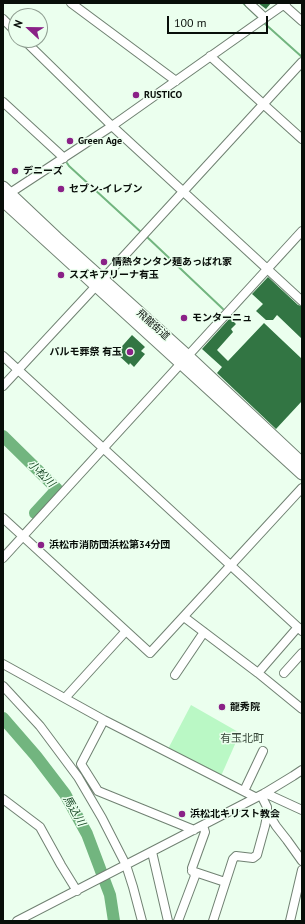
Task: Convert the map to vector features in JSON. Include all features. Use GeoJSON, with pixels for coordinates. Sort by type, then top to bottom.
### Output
{"type":"FeatureCollection","features":[{"type":"Feature","properties":{"kind":"highway","name":"飛龍街道"},"geometry":{"type":"LineString","coordinates":[[5,194],[99,283],[184,360],[302,463]]}},
{"type":"Feature","properties":{"kind":"highway","name":"飛龍街道"},"geometry":{"type":"LineString","coordinates":[[184,360],[302,474]]}},
{"type":"Feature","properties":{"kind":"street"},"geometry":{"type":"LineString","coordinates":[[71,3],[176,81]]}},
{"type":"Feature","properties":{"kind":"street"},"geometry":{"type":"LineString","coordinates":[[249,3],[262,20]]}},
{"type":"Feature","properties":{"kind":"street"},"geometry":{"type":"LineString","coordinates":[[5,194],[64,158],[112,126],[285,4],[302,21]]}},
{"type":"Feature","properties":{"kind":"street"},"geometry":{"type":"LineString","coordinates":[[32,48],[112,126],[302,301]]}},
{"type":"Feature","properties":{"kind":"street"},"geometry":{"type":"LineString","coordinates":[[210,56],[264,103],[302,139]]}},
{"type":"Feature","properties":{"kind":"street"},"geometry":{"type":"LineString","coordinates":[[3,386],[302,62]]}},
{"type":"Feature","properties":{"kind":"street"},"geometry":{"type":"LineString","coordinates":[[3,102],[64,158]]}},
{"type":"Feature","properties":{"kind":"street"},"geometry":{"type":"LineString","coordinates":[[3,558],[302,231]]}},
{"type":"Feature","properties":{"kind":"street"},"geometry":{"type":"LineString","coordinates":[[3,356],[300,629],[258,673]]}},
{"type":"Feature","properties":{"kind":"street"},"geometry":{"type":"LineString","coordinates":[[3,518],[150,653],[302,488]]}},
{"type":"Feature","properties":{"kind":"street"},"geometry":{"type":"LineString","coordinates":[[184,617],[258,673],[302,709]]}},
{"type":"Feature","properties":{"kind":"street"},"geometry":{"type":"LineString","coordinates":[[65,698],[126,631]]}},
{"type":"Feature","properties":{"kind":"street"},"geometry":{"type":"LineString","coordinates":[[176,675],[204,632]]}},
{"type":"Feature","properties":{"kind":"street"},"geometry":{"type":"LineString","coordinates":[[284,673],[302,653]]}},
{"type":"Feature","properties":{"kind":"street"},"geometry":{"type":"LineString","coordinates":[[3,664],[104,720],[244,791],[302,810]]}},
{"type":"Feature","properties":{"kind":"street"},"geometry":{"type":"LineString","coordinates":[[3,686],[40,726],[78,777],[126,865],[134,887],[142,921]]}},
{"type":"Feature","properties":{"kind":"street"},"geometry":{"type":"LineString","coordinates":[[104,720],[81,764],[98,791],[194,830]]}},
{"type":"Feature","properties":{"kind":"street"},"geometry":{"type":"LineString","coordinates":[[244,791],[263,751]]}},
{"type":"Feature","properties":{"kind":"street"},"geometry":{"type":"LineString","coordinates":[[17,921],[194,830],[260,795],[302,770]]}},
{"type":"Feature","properties":{"kind":"street"},"geometry":{"type":"LineString","coordinates":[[213,921],[235,856],[254,858],[257,855],[267,814],[266,807],[260,795]]}},
{"type":"Feature","properties":{"kind":"street"},"geometry":{"type":"LineString","coordinates":[[3,799],[40,827],[61,865],[79,890]]}},
{"type":"Feature","properties":{"kind":"street"},"geometry":{"type":"LineString","coordinates":[[267,814],[288,840],[302,861]]}},
{"type":"Feature","properties":{"kind":"street"},"geometry":{"type":"LineString","coordinates":[[178,921],[195,876],[192,871],[204,832],[203,825]]}},
{"type":"Feature","properties":{"kind":"street"},"geometry":{"type":"LineString","coordinates":[[152,852],[168,921]]}},
{"type":"Feature","properties":{"kind":"street"},"geometry":{"type":"LineString","coordinates":[[192,871],[225,882]]}},
{"type":"Feature","properties":{"kind":"street"},"geometry":{"type":"LineString","coordinates":[[290,921],[302,872]]}},
{"type":"Feature","properties":{"kind":"green space"},"geometry":{"type":"Polygon","coordinates":[[[191,705],[240,733],[221,776],[168,749],[191,705]]]}},
{"type":"Feature","properties":{"kind":"building"},"geometry":{"type":"Polygon","coordinates":[[[258,3],[271,3],[266,9],[258,3]]]}},
{"type":"Feature","properties":{"kind":"building"},"geometry":{"type":"Polygon","coordinates":[[[268,277],[298,305],[302,306],[302,339],[277,315],[273,320],[266,320],[256,311],[263,304],[252,294],[268,277]]]}},
{"type":"Feature","properties":{"kind":"building"},"geometry":{"type":"Polygon","coordinates":[[[230,318],[236,324],[231,329],[233,332],[217,350],[228,361],[264,323],[302,359],[302,401],[276,429],[217,373],[222,367],[202,349],[230,318]]]}},
{"type":"Feature","properties":{"kind":"building","name":"パルモ葬祭 有玉"},"geometry":{"type":"Polygon","coordinates":[[[132,335],[145,347],[141,351],[145,354],[134,367],[130,363],[129,365],[116,353],[132,335]]]}},
{"type":"Feature","properties":{"kind":"waterway"},"geometry":{"type":"LineString","coordinates":[[243,3],[260,19]]}},
{"type":"Feature","properties":{"kind":"waterway"},"geometry":{"type":"LineString","coordinates":[[263,22],[302,57]]}},
{"type":"Feature","properties":{"kind":"waterway"},"geometry":{"type":"LineString","coordinates":[[67,163],[142,233]]}},
{"type":"Feature","properties":{"kind":"waterway"},"geometry":{"type":"LineString","coordinates":[[146,236],[223,309]]}},
{"type":"Feature","properties":{"kind":"waterway","name":"小松川"},"geometry":{"type":"LineString","coordinates":[[3,436],[57,489],[35,513]]}},
{"type":"Feature","properties":{"kind":"waterway","name":"馬込川"},"geometry":{"type":"LineString","coordinates":[[3,718],[36,756],[65,794],[87,834],[110,895],[114,921]]}},
{"type":"Feature","properties":{"kind":"place","name":"RUSTICO"},"geometry":{"type":"Point","coordinates":[136,95]}},
{"type":"Feature","properties":{"kind":"place","name":"Green Age"},"geometry":{"type":"Point","coordinates":[70,141]}},
{"type":"Feature","properties":{"kind":"place","name":"デニーズ"},"geometry":{"type":"Point","coordinates":[15,171]}},
{"type":"Feature","properties":{"kind":"place","name":"セブン-イレブン"},"geometry":{"type":"Point","coordinates":[61,189]}},
{"type":"Feature","properties":{"kind":"place","name":"情熱タンタン麺あっぱれ家"},"geometry":{"type":"Point","coordinates":[104,262]}},
{"type":"Feature","properties":{"kind":"place","name":"スズキアリーナ有玉"},"geometry":{"type":"Point","coordinates":[61,275]}},
{"type":"Feature","properties":{"kind":"place","name":"モンターニュ"},"geometry":{"type":"Point","coordinates":[184,318]}},
{"type":"Feature","properties":{"kind":"place","name":"パルモ葬祭 有玉"},"geometry":{"type":"Point","coordinates":[130,352]}},
{"type":"Feature","properties":{"kind":"place","name":"浜松市消防団浜松第34分団"},"geometry":{"type":"Point","coordinates":[41,545]}},
{"type":"Feature","properties":{"kind":"place","name":"龍秀院"},"geometry":{"type":"Point","coordinates":[222,707]}},
{"type":"Feature","properties":{"kind":"place","name":"浜松北キリスト教会"},"geometry":{"type":"Point","coordinates":[182,814]}},
{"type":"Feature","properties":{"kind":"district","name":"有玉北町"},"geometry":{"type":"Point","coordinates":[242,739]}}]}
